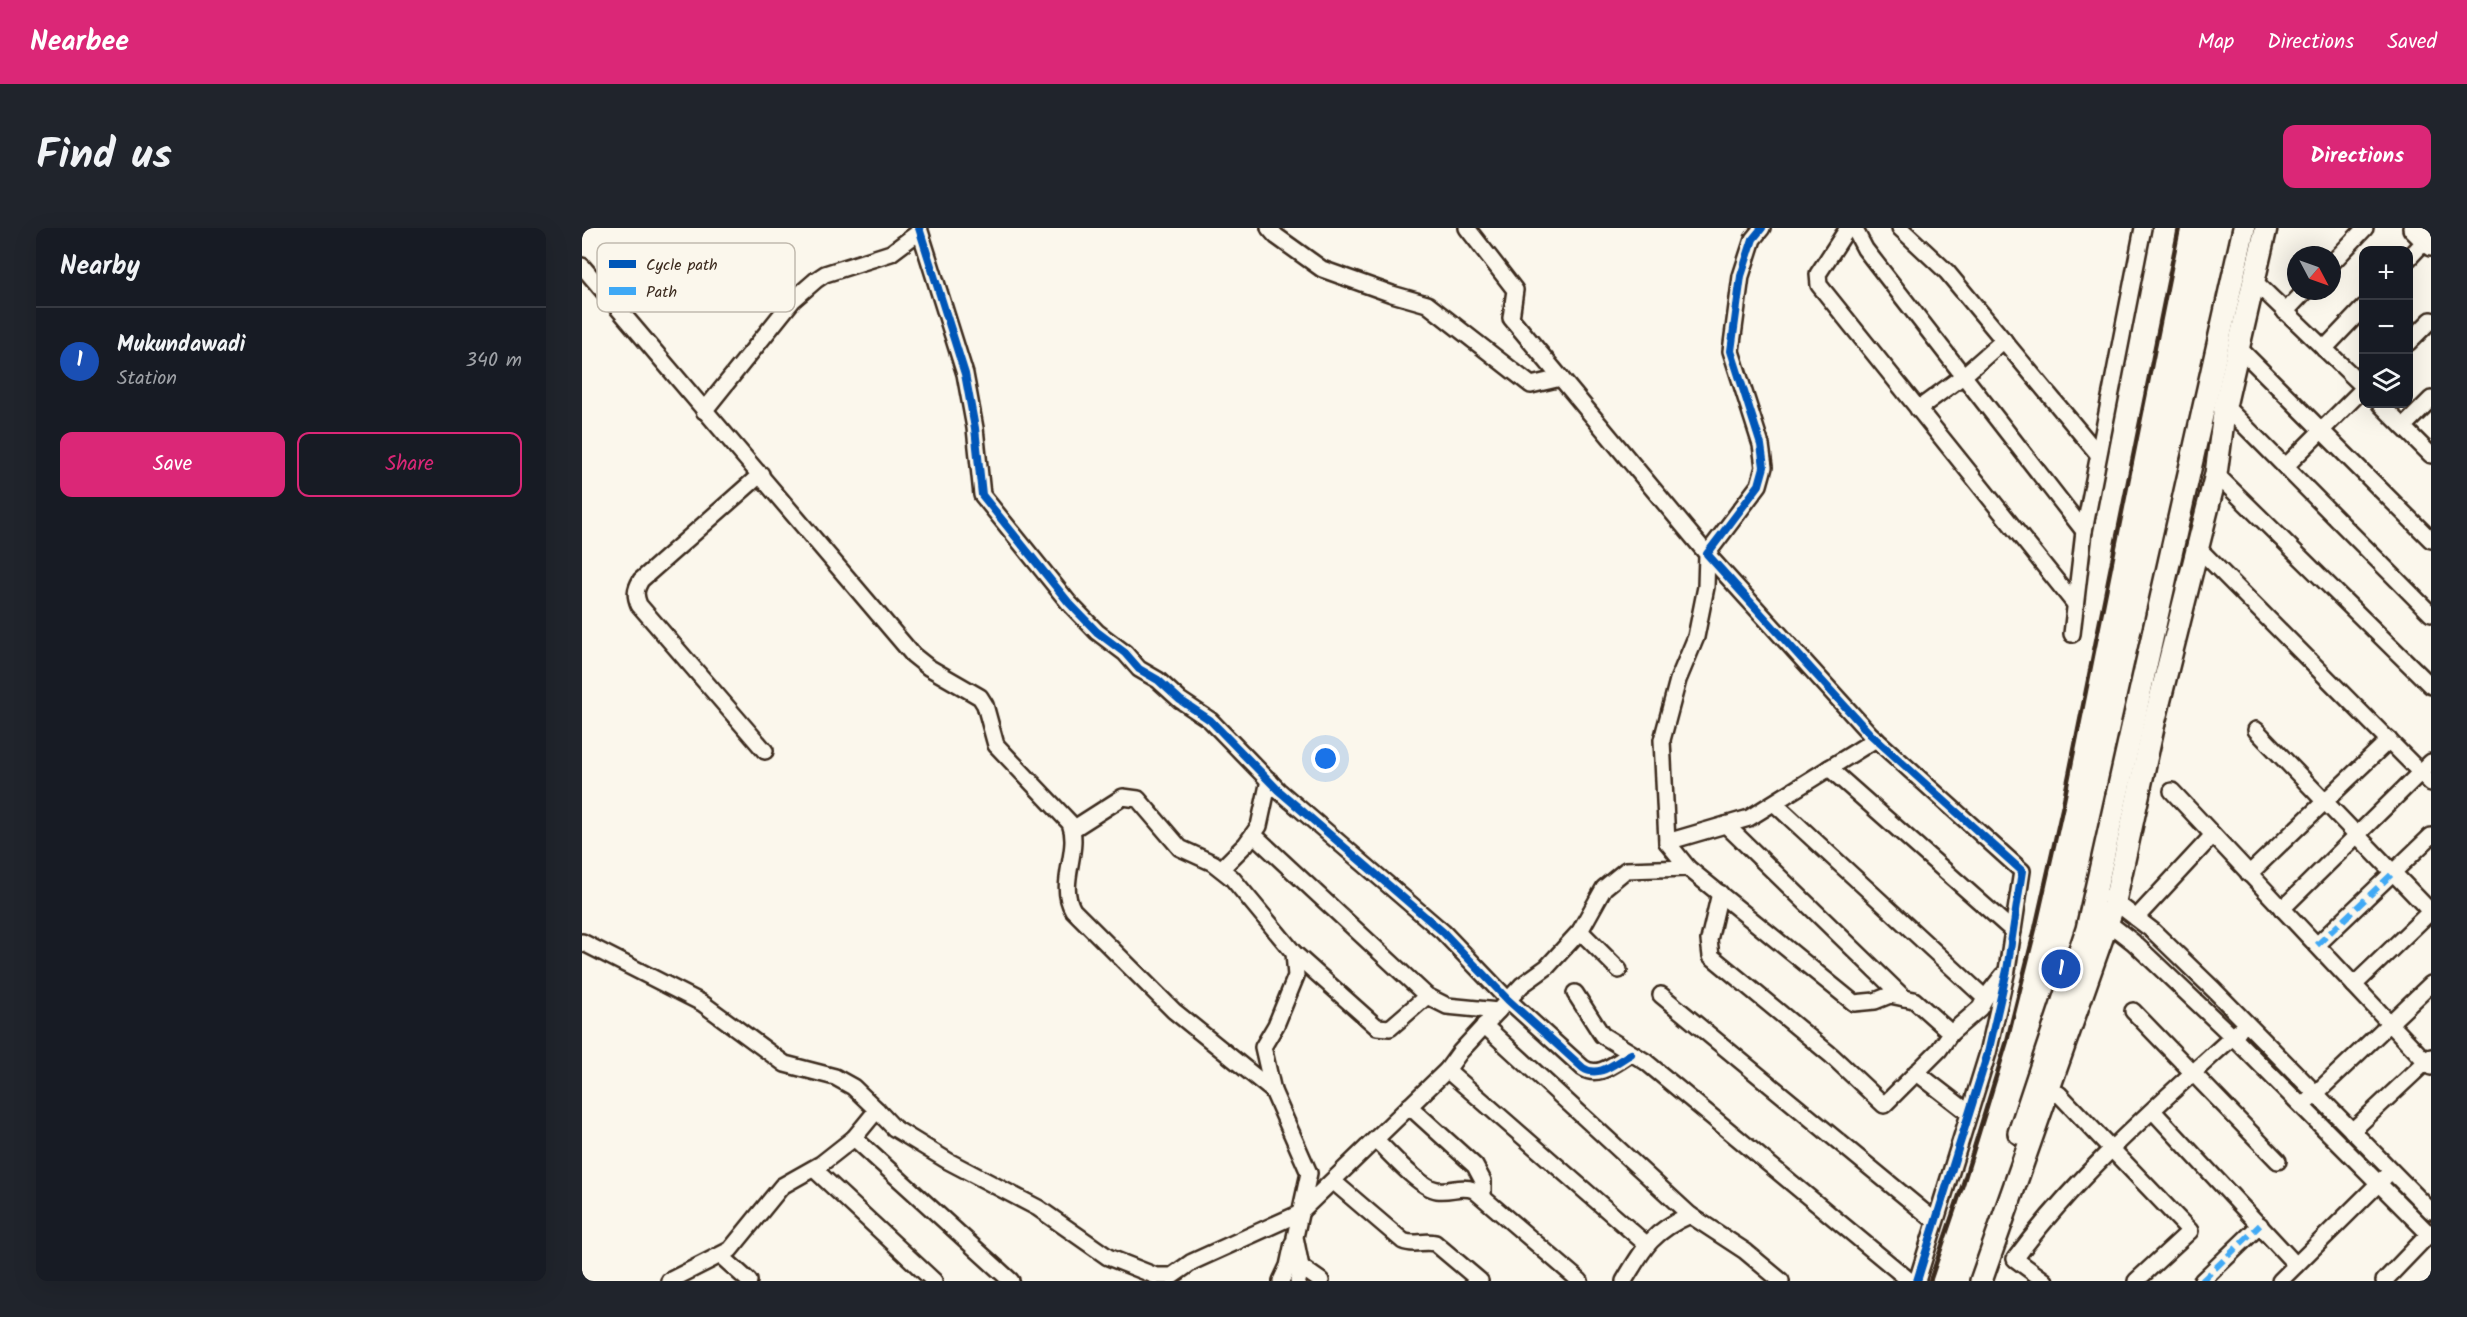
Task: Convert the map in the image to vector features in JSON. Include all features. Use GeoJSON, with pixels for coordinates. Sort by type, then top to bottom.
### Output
{"type":"FeatureCollection","features":[{"type":"Feature","properties":{"kind":"street"},"geometry":{"type":"LineString","coordinates":[[1269,228],[1276,236],[1322,268],[1392,294],[1427,304],[1532,385],[1561,378]]}},
{"type":"Feature","properties":{"kind":"street"},"geometry":{"type":"LineString","coordinates":[[1467,228],[1515,290],[1511,318],[1707,554],[1876,740],[2022,871],[2007,970],[1988,1053],[1917,1281]]}},
{"type":"Feature","properties":{"kind":"street"},"geometry":{"type":"LineString","coordinates":[[1762,228],[1753,239],[1741,276],[1731,351],[1761,445],[1764,467],[1759,485],[1707,554],[1706,587],[1696,637],[1678,680],[1662,740],[1667,842],[1689,868],[1854,1003],[1875,1001],[1890,995],[1914,1000],[1951,1034]]}},
{"type":"Feature","properties":{"kind":"street"},"geometry":{"type":"LineString","coordinates":[[1848,228],[1818,274],[1819,285],[2075,604]]}},
{"type":"Feature","properties":{"kind":"street"},"geometry":{"type":"LineString","coordinates":[[1854,228],[1864,249],[2084,531]]}},
{"type":"Feature","properties":{"kind":"street"},"geometry":{"type":"LineString","coordinates":[[1900,228],[1947,272],[2098,454]]}},
{"type":"Feature","properties":{"kind":"street"},"geometry":{"type":"LineString","coordinates":[[2072,634],[2084,531],[2143,228]]}},
{"type":"Feature","properties":{"kind":"street"},"geometry":{"type":"LineString","coordinates":[[1968,1281],[2080,951],[2091,911],[2244,228]]}},
{"type":"Feature","properties":{"kind":"street"},"geometry":{"type":"LineString","coordinates":[[1981,1281],[2115,901],[2154,723],[2216,474],[2225,406],[2266,228]]}},
{"type":"Feature","properties":{"kind":"street"},"geometry":{"type":"LineString","coordinates":[[2341,253],[2365,228]]}},
{"type":"Feature","properties":{"kind":"street"},"geometry":{"type":"LineString","coordinates":[[795,301],[804,290],[825,274],[891,253],[919,230],[965,374],[975,428],[982,495],[1069,603],[1097,632],[1125,653],[1139,669],[1158,680],[1180,700],[1210,720],[1269,780],[1443,932],[1503,1005],[1590,1073],[1599,1073],[1631,1054]]}},
{"type":"Feature","properties":{"kind":"street"},"geometry":{"type":"LineString","coordinates":[[2413,253],[2424,237]]}},
{"type":"Feature","properties":{"kind":"street"},"geometry":{"type":"LineString","coordinates":[[582,266],[597,284]]}},
{"type":"Feature","properties":{"kind":"street"},"geometry":{"type":"LineString","coordinates":[[2253,280],[2359,383]]}},
{"type":"Feature","properties":{"kind":"street"},"geometry":{"type":"LineString","coordinates":[[2285,312],[2296,300]]}},
{"type":"Feature","properties":{"kind":"street"},"geometry":{"type":"LineString","coordinates":[[621,312],[919,661],[980,697],[985,705],[996,745],[1070,823],[1073,829],[1067,894],[1073,910],[1174,1011],[1273,1091]]}},
{"type":"Feature","properties":{"kind":"street"},"geometry":{"type":"LineString","coordinates":[[704,411],[786,312]]}},
{"type":"Feature","properties":{"kind":"street"},"geometry":{"type":"LineString","coordinates":[[2324,349],[2359,312]]}},
{"type":"Feature","properties":{"kind":"street"},"geometry":{"type":"LineString","coordinates":[[2413,339],[2431,320]]}},
{"type":"Feature","properties":{"kind":"street"},"geometry":{"type":"LineString","coordinates":[[1918,409],[1963,376],[2004,340]]}},
{"type":"Feature","properties":{"kind":"street"},"geometry":{"type":"LineString","coordinates":[[2239,348],[2431,540]]}},
{"type":"Feature","properties":{"kind":"street"},"geometry":{"type":"LineString","coordinates":[[2286,466],[2359,393]]}},
{"type":"Feature","properties":{"kind":"street"},"geometry":{"type":"LineString","coordinates":[[2403,427],[2431,399]]}},
{"type":"Feature","properties":{"kind":"street"},"geometry":{"type":"LineString","coordinates":[[2225,406],[2431,614]]}},
{"type":"Feature","properties":{"kind":"street"},"geometry":{"type":"LineString","coordinates":[[2384,408],[2431,455]]}},
{"type":"Feature","properties":{"kind":"street"},"geometry":{"type":"LineString","coordinates":[[760,474],[641,580],[636,588],[636,595],[639,605],[765,751]]}},
{"type":"Feature","properties":{"kind":"street"},"geometry":{"type":"LineString","coordinates":[[2216,474],[2431,686]]}},
{"type":"Feature","properties":{"kind":"street"},"geometry":{"type":"LineString","coordinates":[[2198,548],[2389,740],[2427,773],[2357,835],[2282,909]]}},
{"type":"Feature","properties":{"kind":"street"},"geometry":{"type":"LineString","coordinates":[[2256,730],[2431,912],[2354,985]]}},
{"type":"Feature","properties":{"kind":"street"},"geometry":{"type":"LineString","coordinates":[[1667,842],[1749,818],[1876,740]]}},
{"type":"Feature","properties":{"kind":"street"},"geometry":{"type":"LineString","coordinates":[[2249,874],[2389,740]]}},
{"type":"Feature","properties":{"kind":"street"},"geometry":{"type":"LineString","coordinates":[[1829,768],[2013,931]]}},
{"type":"Feature","properties":{"kind":"street"},"geometry":{"type":"LineString","coordinates":[[1222,868],[1254,835],[1259,826],[1269,780]]}},
{"type":"Feature","properties":{"kind":"street"},"geometry":{"type":"LineString","coordinates":[[2172,791],[2390,1024],[2429,1062],[2352,1131]]}},
{"type":"Feature","properties":{"kind":"street"},"geometry":{"type":"LineString","coordinates":[[1073,829],[1123,796],[1133,797],[1144,804],[1180,848],[1222,868],[1294,953],[1377,1027],[1390,1028],[1426,996]]}},
{"type":"Feature","properties":{"kind":"street"},"geometry":{"type":"LineString","coordinates":[[1774,802],[1985,998]]}},
{"type":"Feature","properties":{"kind":"street"},"geometry":{"type":"LineString","coordinates":[[1726,825],[1904,998]]}},
{"type":"Feature","properties":{"kind":"street"},"geometry":{"type":"LineString","coordinates":[[1254,835],[1426,996],[1447,1006],[1503,1005]]}},
{"type":"Feature","properties":{"kind":"street"},"geometry":{"type":"LineString","coordinates":[[2136,918],[2213,835]]}},
{"type":"Feature","properties":{"kind":"street"},"geometry":{"type":"LineString","coordinates":[[2316,945],[2431,836]]}},
{"type":"Feature","properties":{"kind":"street"},"geometry":{"type":"LineString","coordinates":[[582,942],[702,1003],[785,1064],[835,1077],[853,1087],[894,1128],[948,1161],[1038,1208],[1108,1257],[1155,1279],[1172,1276],[1192,1262],[1298,1214],[1334,1182],[1447,1070],[1484,1025],[1522,985],[1546,967],[1580,931],[1604,888],[1626,870],[1689,868]]}},
{"type":"Feature","properties":{"kind":"street"},"geometry":{"type":"LineString","coordinates":[[2097,887],[2153,931],[2247,1023],[2431,1211]]}},
{"type":"Feature","properties":{"kind":"street"},"geometry":{"type":"LineString","coordinates":[[1719,893],[1709,940],[1712,956],[1832,1056],[1884,1105],[1939,1050],[1951,1034],[1980,1008],[2007,970]]}},
{"type":"Feature","properties":{"kind":"street"},"geometry":{"type":"LineString","coordinates":[[2091,911],[2133,942],[2232,1036],[2430,1234],[2384,1281]]}},
{"type":"Feature","properties":{"kind":"street"},"geometry":{"type":"LineString","coordinates":[[1580,931],[1620,970]]}},
{"type":"Feature","properties":{"kind":"street"},"geometry":{"type":"LineString","coordinates":[[1281,1281],[1288,1266],[1308,1173],[1273,1091],[1263,1047],[1276,1025],[1296,976],[1294,953]]}},
{"type":"Feature","properties":{"kind":"street"},"geometry":{"type":"LineString","coordinates":[[2302,1107],[2431,984]]}},
{"type":"Feature","properties":{"kind":"street"},"geometry":{"type":"LineString","coordinates":[[1575,993],[1602,1035],[1646,1062],[1910,1281]]}},
{"type":"Feature","properties":{"kind":"street"},"geometry":{"type":"LineString","coordinates":[[1661,995],[1935,1221]]}},
{"type":"Feature","properties":{"kind":"street"},"geometry":{"type":"LineString","coordinates":[[2133,1011],[2278,1161]]}},
{"type":"Feature","properties":{"kind":"street"},"geometry":{"type":"LineString","coordinates":[[2015,1259],[2039,1227],[2112,1149],[2247,1023]]}},
{"type":"Feature","properties":{"kind":"street"},"geometry":{"type":"LineString","coordinates":[[1484,1025],[1690,1215],[1745,1251],[1782,1281]]}},
{"type":"Feature","properties":{"kind":"street"},"geometry":{"type":"LineString","coordinates":[[1447,1070],[1646,1244]]}},
{"type":"Feature","properties":{"kind":"street"},"geometry":{"type":"LineString","coordinates":[[1916,1072],[1970,1113]]}},
{"type":"Feature","properties":{"kind":"street"},"geometry":{"type":"LineString","coordinates":[[2059,1094],[2190,1231],[2136,1281]]}},
{"type":"Feature","properties":{"kind":"street"},"geometry":{"type":"LineString","coordinates":[[1409,1106],[1475,1166],[1483,1181],[1483,1197]]}},
{"type":"Feature","properties":{"kind":"street"},"geometry":{"type":"LineString","coordinates":[[669,1281],[721,1256],[738,1243],[782,1186],[814,1168],[854,1138],[877,1110]]}},
{"type":"Feature","properties":{"kind":"street"},"geometry":{"type":"LineString","coordinates":[[2153,1111],[2296,1265]]}},
{"type":"Feature","properties":{"kind":"street"},"geometry":{"type":"LineString","coordinates":[[854,1138],[1011,1281]]}},
{"type":"Feature","properties":{"kind":"street"},"geometry":{"type":"LineString","coordinates":[[1376,1140],[1427,1188],[1445,1190],[1464,1186],[1483,1197],[1580,1281]]}},
{"type":"Feature","properties":{"kind":"street"},"geometry":{"type":"LineString","coordinates":[[814,1168],[934,1281]]}},
{"type":"Feature","properties":{"kind":"street"},"geometry":{"type":"LineString","coordinates":[[2280,1281],[2391,1171]]}},
{"type":"Feature","properties":{"kind":"street"},"geometry":{"type":"LineString","coordinates":[[1334,1182],[1403,1241],[1410,1244],[1427,1240],[1435,1243],[1480,1281]]}},
{"type":"Feature","properties":{"kind":"street"},"geometry":{"type":"LineString","coordinates":[[1624,1281],[1646,1244],[1669,1224],[1690,1215]]}},
{"type":"Feature","properties":{"kind":"street"},"geometry":{"type":"LineString","coordinates":[[2202,1281],[2260,1225]]}},
{"type":"Feature","properties":{"kind":"street"},"geometry":{"type":"LineString","coordinates":[[1295,1237],[1299,1274],[1321,1281]]}},
{"type":"Feature","properties":{"kind":"street"},"geometry":{"type":"LineString","coordinates":[[1990,1253],[2015,1259],[2045,1281]]}},
{"type":"Feature","properties":{"kind":"street"},"geometry":{"type":"LineString","coordinates":[[721,1256],[749,1281]]}},
{"type":"Feature","properties":{"kind":"railway"},"geometry":{"type":"LineString","coordinates":[[1930,1281],[2007,1041],[2035,929],[2063,805],[2179,228]]}},
{"type":"Feature","properties":{"kind":"marked path"},"geometry":{"type":"LineString","coordinates":[[2317,945],[2393,873]]}},
{"type":"Feature","properties":{"kind":"marked path"},"geometry":{"type":"LineString","coordinates":[[2202,1281],[2260,1225]]}},
{"type":"Feature","properties":{"kind":"cycle path"},"geometry":{"type":"LineString","coordinates":[[919,228],[965,374],[975,428],[982,495],[1069,603],[1097,632],[1125,653],[1139,669],[1158,680],[1180,700],[1210,720],[1278,790],[1443,932],[1508,1000],[1583,1068],[1589,1071],[1601,1071],[1631,1054]]}},
{"type":"Feature","properties":{"kind":"cycle path"},"geometry":{"type":"LineString","coordinates":[[1762,228],[1753,239],[1741,276],[1731,351],[1761,445],[1764,467],[1759,485],[1707,554],[1870,734],[2022,871],[2007,970],[1988,1053],[1917,1281]]}},
{"type":"Feature","properties":{"kind":"place","name":"Mukundawadi"},"geometry":{"type":"Point","coordinates":[2061,969]}}]}
